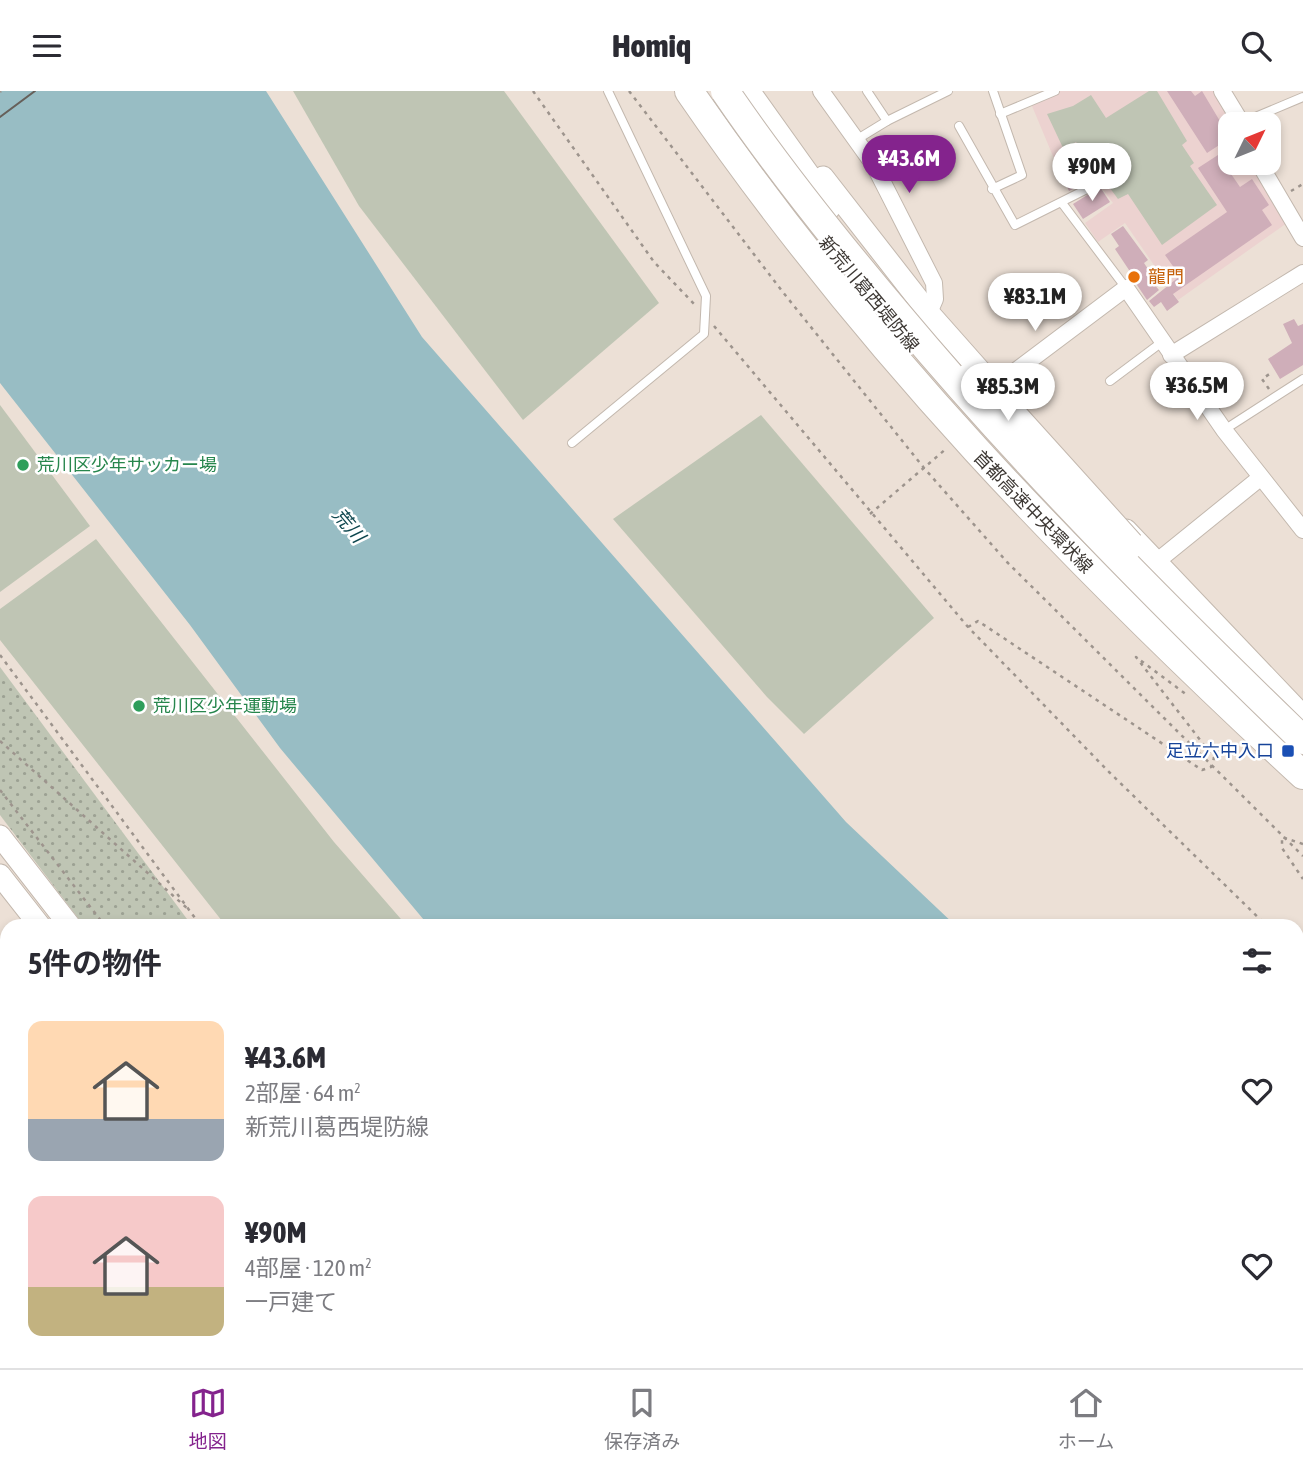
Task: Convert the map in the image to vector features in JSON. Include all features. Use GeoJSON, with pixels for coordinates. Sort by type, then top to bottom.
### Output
{"type":"FeatureCollection","features":[{"type":"Feature","properties":{"kind":"highway"},"geometry":{"type":"LineString","coordinates":[[745,91],[827,206],[963,369],[1010,413],[1152,571],[1303,729]]}},
{"type":"Feature","properties":{"kind":"highway"},"geometry":{"type":"LineString","coordinates":[[707,93],[830,257],[939,390],[1302,768]]}},
{"type":"Feature","properties":{"kind":"highway","name":"首都高速中央環状線"},"geometry":{"type":"LineString","coordinates":[[707,93],[816,215],[995,427],[1141,581],[1303,740]]}},
{"type":"Feature","properties":{"kind":"main road","name":"新荒川葛西堤防線"},"geometry":{"type":"LineString","coordinates":[[759,91],[840,202],[929,313],[1155,563],[1303,716]]}},
{"type":"Feature","properties":{"kind":"main road"},"geometry":{"type":"LineString","coordinates":[[707,93],[797,227],[888,340],[938,392],[967,409],[1302,768]]}},
{"type":"Feature","properties":{"kind":"main road"},"geometry":{"type":"LineString","coordinates":[[0,836],[65,919]]}},
{"type":"Feature","properties":{"kind":"main road"},"geometry":{"type":"LineString","coordinates":[[0,875],[35,919]]}},
{"type":"Feature","properties":{"kind":"street"},"geometry":{"type":"LineString","coordinates":[[821,91],[874,165],[934,283],[935,299],[929,313]]}},
{"type":"Feature","properties":{"kind":"street"},"geometry":{"type":"LineString","coordinates":[[1222,91],[1234,112]]}},
{"type":"Feature","properties":{"kind":"street"},"geometry":{"type":"LineString","coordinates":[[1267,175],[1300,227]]}},
{"type":"Feature","properties":{"kind":"street"},"geometry":{"type":"LineString","coordinates":[[1166,348],[1303,273]]}},
{"type":"Feature","properties":{"kind":"street"},"geometry":{"type":"LineString","coordinates":[[967,409],[1126,288],[1259,478],[1303,530]]}},
{"type":"Feature","properties":{"kind":"street"},"geometry":{"type":"LineString","coordinates":[[1155,563],[1259,478]]}},
{"type":"Feature","properties":{"kind":"lane"},"geometry":{"type":"LineString","coordinates":[[572,443],[704,334],[706,317],[706,296],[608,91]]}},
{"type":"Feature","properties":{"kind":"lane"},"geometry":{"type":"LineString","coordinates":[[867,91],[887,121]]}},
{"type":"Feature","properties":{"kind":"lane"},"geometry":{"type":"LineString","coordinates":[[856,140],[887,121],[948,91]]}},
{"type":"Feature","properties":{"kind":"lane"},"geometry":{"type":"LineString","coordinates":[[992,189],[1022,174],[993,91]]}},
{"type":"Feature","properties":{"kind":"lane"},"geometry":{"type":"LineString","coordinates":[[1000,114],[1055,91]]}},
{"type":"Feature","properties":{"kind":"lane"},"geometry":{"type":"LineString","coordinates":[[1269,112],[1303,97]]}},
{"type":"Feature","properties":{"kind":"lane"},"geometry":{"type":"LineString","coordinates":[[958,126],[1015,225],[1091,187]]}},
{"type":"Feature","properties":{"kind":"lane"},"geometry":{"type":"LineString","coordinates":[[1062,203],[1126,288]]}},
{"type":"Feature","properties":{"kind":"lane"},"geometry":{"type":"LineString","coordinates":[[1110,381],[1166,348]]}},
{"type":"Feature","properties":{"kind":"lane"},"geometry":{"type":"LineString","coordinates":[[1224,430],[1303,379]]}},
{"type":"Feature","properties":{"kind":"path"},"geometry":{"type":"LineString","coordinates":[[533,91],[654,262],[706,317],[968,627],[1109,772],[1260,919]]}},
{"type":"Feature","properties":{"kind":"path"},"geometry":{"type":"LineString","coordinates":[[629,91],[782,291],[924,468],[1007,562],[1303,856]]}},
{"type":"Feature","properties":{"kind":"path"},"geometry":{"type":"LineString","coordinates":[[1271,373],[1262,379],[1275,398]]}},
{"type":"Feature","properties":{"kind":"path"},"geometry":{"type":"LineString","coordinates":[[870,514],[949,446]]}},
{"type":"Feature","properties":{"kind":"path"},"geometry":{"type":"LineString","coordinates":[[968,627],[978,621],[1202,770],[1211,767]]}},
{"type":"Feature","properties":{"kind":"path"},"geometry":{"type":"LineString","coordinates":[[0,655],[197,919]]}},
{"type":"Feature","properties":{"kind":"path"},"geometry":{"type":"LineString","coordinates":[[1197,703],[1136,657],[1214,758],[1211,767]]}},
{"type":"Feature","properties":{"kind":"path"},"geometry":{"type":"LineString","coordinates":[[0,741],[194,913]]}},
{"type":"Feature","properties":{"kind":"path"},"geometry":{"type":"LineString","coordinates":[[0,790],[100,919]]}},
{"type":"Feature","properties":{"kind":"path"},"geometry":{"type":"LineString","coordinates":[[1282,837],[1303,844]]}},
{"type":"Feature","properties":{"kind":"path"},"geometry":{"type":"LineString","coordinates":[[1282,837],[1282,848],[1303,879]]}},
{"type":"Feature","properties":{"kind":"shaded area"},"geometry":{"type":"Polygon","coordinates":[[[1059,91],[1217,91],[1230,112],[1218,112],[1218,175],[1259,175],[1287,223],[1178,300],[1125,223],[1098,242],[1085,223],[1113,203],[1073,151],[1055,161],[1032,106],[1059,91]]]}},
{"type":"Feature","properties":{"kind":"green space"},"geometry":{"type":"Polygon","coordinates":[[[293,91],[504,91],[659,303],[523,420],[359,206],[293,91]]]}},
{"type":"Feature","properties":{"kind":"green space"},"geometry":{"type":"Polygon","coordinates":[[[1149,91],[1157,91],[1187,141],[1182,145],[1194,163],[1190,166],[1217,205],[1162,245],[1128,194],[1118,199],[1076,142],[1064,150],[1047,114],[1073,106],[1091,95],[1106,118],[1149,91]]]}},
{"type":"Feature","properties":{"kind":"green space","name":"荒川区少年サッカー場"},"geometry":{"type":"Polygon","coordinates":[[[0,405],[90,526],[0,592],[0,405]]]}},
{"type":"Feature","properties":{"kind":"green space"},"geometry":{"type":"Polygon","coordinates":[[[761,415],[934,618],[804,734],[767,697],[613,519],[761,415]]]}},
{"type":"Feature","properties":{"kind":"green space","name":"荒川区少年運動場"},"geometry":{"type":"Polygon","coordinates":[[[96,539],[334,842],[401,919],[220,919],[0,640],[0,609],[96,539]]]}},
{"type":"Feature","properties":{"kind":"green space"},"geometry":{"type":"Polygon","coordinates":[[[0,667],[187,919],[79,919],[0,815],[0,667]]]}},
{"type":"Feature","properties":{"kind":"water","name":"荒川"},"geometry":{"type":"Polygon","coordinates":[[[0,91],[266,91],[422,337],[846,822],[949,919],[423,919],[280,748],[190,625],[0,383],[0,91]]]}},
{"type":"Feature","properties":{"kind":"building"},"geometry":{"type":"Polygon","coordinates":[[[1167,91],[1191,91],[1195,96],[1202,91],[1218,118],[1218,146],[1207,153],[1167,91]]]}},
{"type":"Feature","properties":{"kind":"building"},"geometry":{"type":"Polygon","coordinates":[[[1073,154],[1083,167],[1073,174],[1079,186],[1069,191],[1057,166],[1073,154]]]}},
{"type":"Feature","properties":{"kind":"building"},"geometry":{"type":"Polygon","coordinates":[[[1218,155],[1218,175],[1232,175],[1240,187],[1252,179],[1269,205],[1262,210],[1272,225],[1173,294],[1179,302],[1167,311],[1161,302],[1154,307],[1149,301],[1180,276],[1165,255],[1227,212],[1198,168],[1218,155]]]}},
{"type":"Feature","properties":{"kind":"building"},"geometry":{"type":"Polygon","coordinates":[[[1100,187],[1110,202],[1083,219],[1073,204],[1100,187]]]}},
{"type":"Feature","properties":{"kind":"building"},"geometry":{"type":"Polygon","coordinates":[[[1123,226],[1148,260],[1144,263],[1150,272],[1146,275],[1159,290],[1147,300],[1135,282],[1126,277],[1131,273],[1115,249],[1119,246],[1111,234],[1123,226]]]}},
{"type":"Feature","properties":{"kind":"building"},"geometry":{"type":"Polygon","coordinates":[[[1294,319],[1298,326],[1303,324],[1303,365],[1280,379],[1268,359],[1292,343],[1283,324],[1294,319]]]}},
{"type":"Feature","properties":{"kind":"tram line"},"geometry":{"type":"LineString","coordinates":[[0,117],[35,91]]}},
{"type":"Feature","properties":{"kind":"place","name":"龍門"},"geometry":{"type":"Point","coordinates":[1134,277]}},
{"type":"Feature","properties":{"kind":"place","name":"荒川区少年サッカー場"},"geometry":{"type":"Point","coordinates":[23,465]}},
{"type":"Feature","properties":{"kind":"place","name":"荒川区少年運動場"},"geometry":{"type":"Point","coordinates":[139,706]}},
{"type":"Feature","properties":{"kind":"place","name":"足立六中入口"},"geometry":{"type":"Point","coordinates":[1288,751]}}]}
